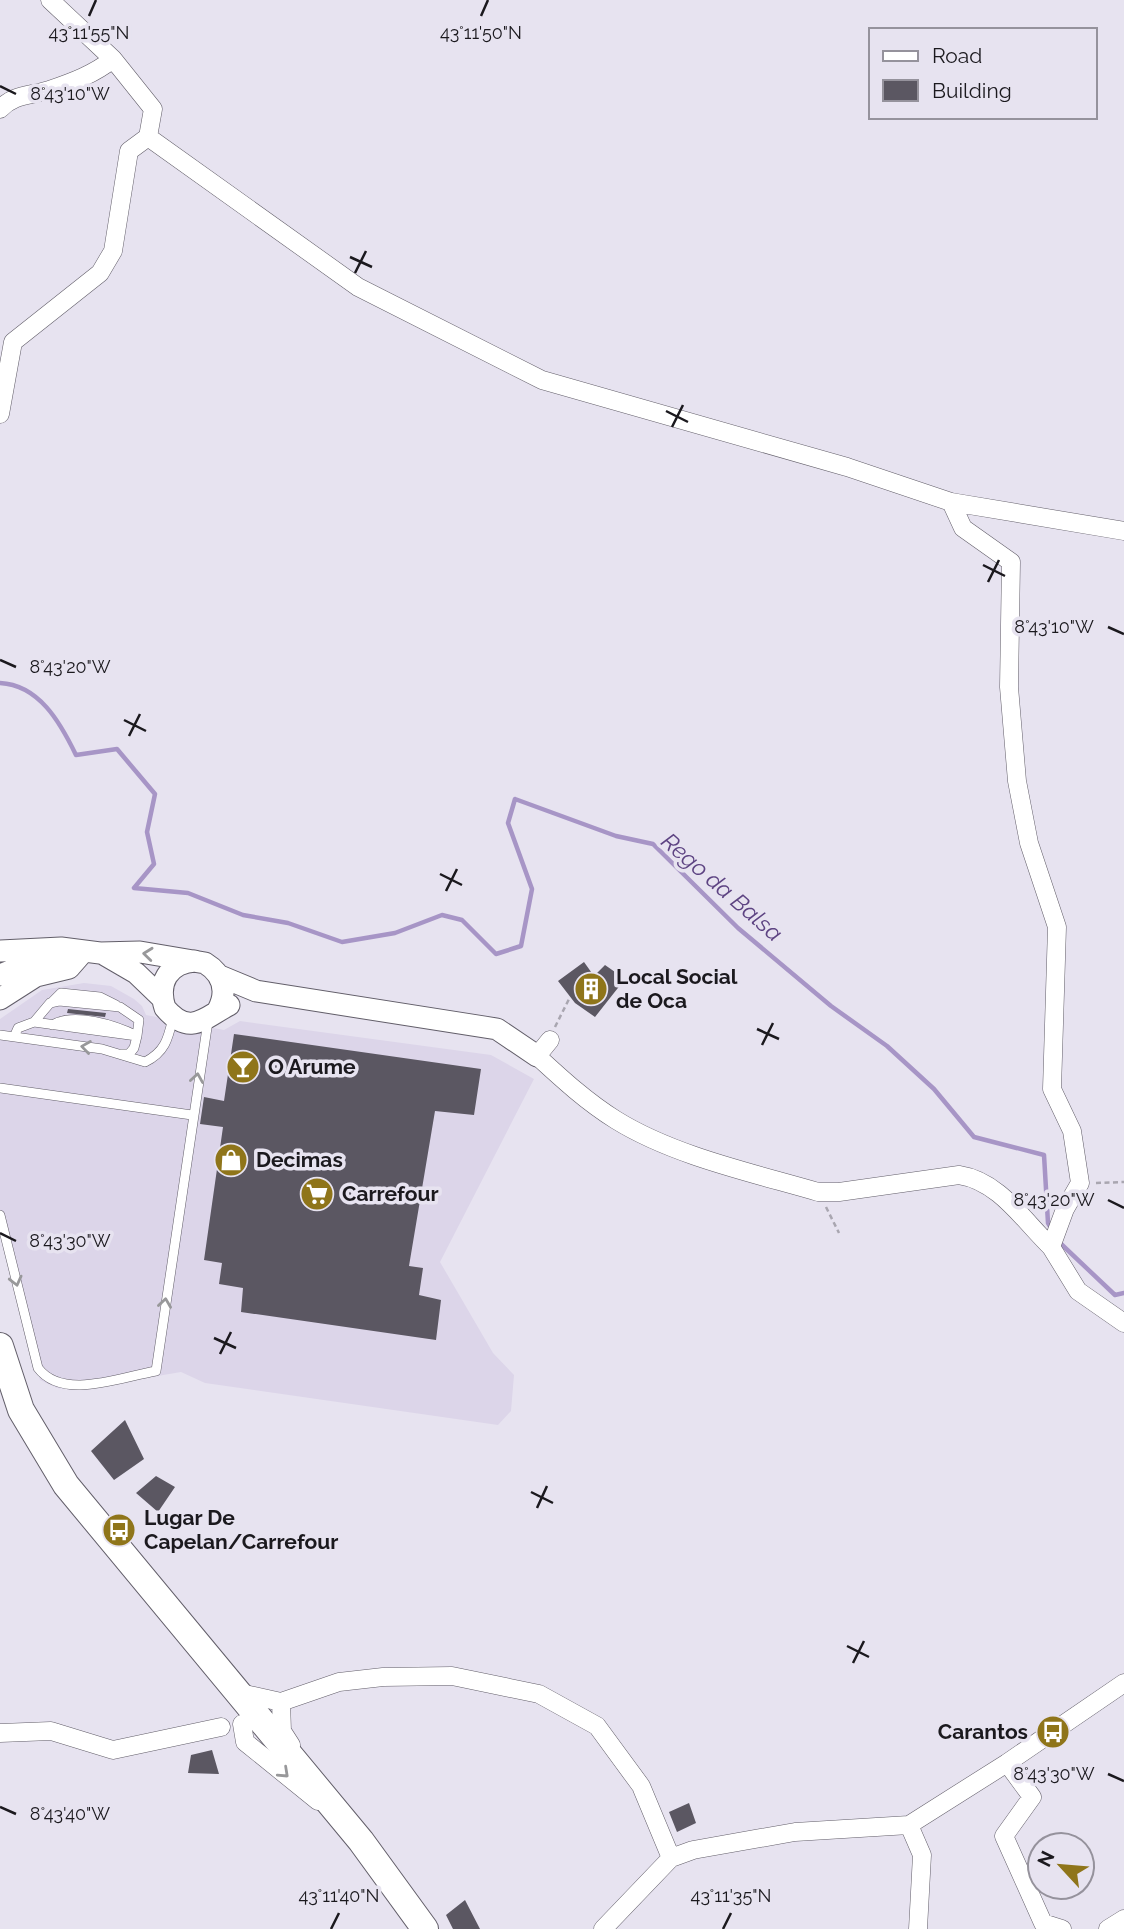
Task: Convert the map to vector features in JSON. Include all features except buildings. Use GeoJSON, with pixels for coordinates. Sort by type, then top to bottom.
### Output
{"type":"FeatureCollection","features":[{"type":"Feature","properties":{"kind":"main road"},"geometry":{"type":"LineString","coordinates":[[0,1346],[21,1410],[66,1485],[249,1723],[312,1782],[425,1929]]}},
{"type":"Feature","properties":{"kind":"street"},"geometry":{"type":"LineString","coordinates":[[0,414],[6,339],[100,273],[113,251],[128,151],[148,137],[153,109],[113,59],[50,0]]}},
{"type":"Feature","properties":{"kind":"street"},"geometry":{"type":"LineString","coordinates":[[0,109],[10,98],[47,91],[94,74],[113,59]]}},
{"type":"Feature","properties":{"kind":"street"},"geometry":{"type":"LineString","coordinates":[[148,137],[358,287],[542,380],[847,467],[951,502],[1124,531]]}},
{"type":"Feature","properties":{"kind":"street"},"geometry":{"type":"LineString","coordinates":[[951,502],[963,528],[1011,562],[1009,687],[1017,781],[1029,844],[1057,927],[1052,1089],[1072,1130],[1080,1183],[1057,1227],[1051,1247]]}},
{"type":"Feature","properties":{"kind":"street"},"geometry":{"type":"LineString","coordinates":[[0,951],[61,948],[121,962],[162,998],[173,1017],[184,1022],[197,1023],[256,991]]}},
{"type":"Feature","properties":{"kind":"street"},"geometry":{"type":"LineString","coordinates":[[0,961],[91,953],[140,952],[195,961],[213,968],[219,976],[224,993],[213,1015]]}},
{"type":"Feature","properties":{"kind":"street"},"geometry":{"type":"LineString","coordinates":[[0,975],[25,965],[57,962],[91,953]]}},
{"type":"Feature","properties":{"kind":"street"},"geometry":{"type":"LineString","coordinates":[[0,999],[36,976],[69,968],[91,953]]}},
{"type":"Feature","properties":{"kind":"street"},"geometry":{"type":"LineString","coordinates":[[162,998],[161,988],[169,971],[186,961],[195,961]]}},
{"type":"Feature","properties":{"kind":"street"},"geometry":{"type":"LineString","coordinates":[[219,976],[256,991],[497,1029],[543,1048],[606,1113],[659,1142],[818,1192],[839,1192],[959,1175],[979,1178],[994,1188],[1051,1247],[1077,1291],[1124,1323]]}},
{"type":"Feature","properties":{"kind":"street"},"geometry":{"type":"LineString","coordinates":[[0,1733],[51,1731],[113,1750],[249,1723],[281,1702],[339,1682],[383,1677],[452,1676],[539,1694],[597,1726],[641,1786],[671,1858]]}},
{"type":"Feature","properties":{"kind":"street"},"geometry":{"type":"LineString","coordinates":[[603,1929],[671,1858],[693,1850],[795,1832],[909,1825],[1007,1763],[1124,1683]]}},
{"type":"Feature","properties":{"kind":"street"},"geometry":{"type":"LineString","coordinates":[[281,1702],[282,1731],[312,1782]]}},
{"type":"Feature","properties":{"kind":"street"},"geometry":{"type":"LineString","coordinates":[[249,1723],[343,1820]]}},
{"type":"Feature","properties":{"kind":"street"},"geometry":{"type":"LineString","coordinates":[[1007,1763],[1032,1797],[1004,1836],[1043,1923],[1062,1929]]}},
{"type":"Feature","properties":{"kind":"street"},"geometry":{"type":"LineString","coordinates":[[909,1825],[922,1855],[918,1929]]}},
{"type":"Feature","properties":{"kind":"street"},"geometry":{"type":"LineString","coordinates":[[1108,1929],[1124,1919]]}},
{"type":"Feature","properties":{"kind":"lane"},"geometry":{"type":"LineString","coordinates":[[34,1022],[50,1003],[59,1001],[121,1007],[139,1020],[135,1048],[129,1054],[120,1054]]}},
{"type":"Feature","properties":{"kind":"lane"},"geometry":{"type":"LineString","coordinates":[[0,1215],[38,1368],[45,1377],[55,1383],[79,1385],[156,1371],[192,1115],[213,1015]]}},
{"type":"Feature","properties":{"kind":"lane"},"geometry":{"type":"LineString","coordinates":[[0,1035],[120,1054],[145,1062],[157,1055],[167,1043],[173,1017]]}},
{"type":"Feature","properties":{"kind":"lane"},"geometry":{"type":"LineString","coordinates":[[14,1037],[22,1024],[34,1022],[137,1036]]}},
{"type":"Feature","properties":{"kind":"lane"},"geometry":{"type":"LineString","coordinates":[[0,1088],[192,1115]]}},
{"type":"Feature","properties":{"kind":"path"},"geometry":{"type":"LineString","coordinates":[[543,1048],[570,997]]}},
{"type":"Feature","properties":{"kind":"path"},"geometry":{"type":"LineString","coordinates":[[1080,1183],[1124,1182]]}},
{"type":"Feature","properties":{"kind":"path"},"geometry":{"type":"LineString","coordinates":[[818,1192],[839,1233]]}},
{"type":"Feature","properties":{"kind":"shaded area"},"geometry":{"type":"Polygon","coordinates":[[[84,983],[111,986],[134,999],[142,1006],[146,1015],[224,1030],[240,1021],[491,1055],[534,1079],[440,1262],[493,1353],[514,1375],[511,1411],[498,1425],[205,1383],[181,1372],[75,1390],[57,1388],[40,1380],[0,1231],[0,1019],[42,990],[84,983]]]}},
{"type":"Feature","properties":{"kind":"waterway","name":"Rego da Balsa"},"geometry":{"type":"LineString","coordinates":[[0,683],[26,690],[47,707],[76,755],[117,749],[155,794],[147,832],[154,864],[134,888],[188,893],[243,915],[288,923],[342,942],[395,933],[442,915],[462,920],[496,954],[521,946],[532,889],[508,823],[515,799],[616,836],[653,844],[738,928],[831,1006],[887,1046],[934,1089],[974,1137],[1044,1155],[1048,1223],[1051,1228]]}},
{"type":"Feature","properties":{"kind":"waterway","name":"Rego da Balsa"},"geometry":{"type":"LineString","coordinates":[[1059,1242],[1115,1295],[1124,1293]]}},
{"type":"Feature","properties":{"kind":"place","name":"Local Social de Oca"},"geometry":{"type":"Point","coordinates":[591,989]}},
{"type":"Feature","properties":{"kind":"place","name":"O Arume"},"geometry":{"type":"Point","coordinates":[243,1067]}},
{"type":"Feature","properties":{"kind":"place","name":"Decimas"},"geometry":{"type":"Point","coordinates":[231,1160]}},
{"type":"Feature","properties":{"kind":"place","name":"Carrefour"},"geometry":{"type":"Point","coordinates":[317,1194]}},
{"type":"Feature","properties":{"kind":"place","name":"Lugar De Capelan/Carrefour"},"geometry":{"type":"Point","coordinates":[119,1530]}},
{"type":"Feature","properties":{"kind":"place","name":"Carantos"},"geometry":{"type":"Point","coordinates":[1053,1732]}}]}
